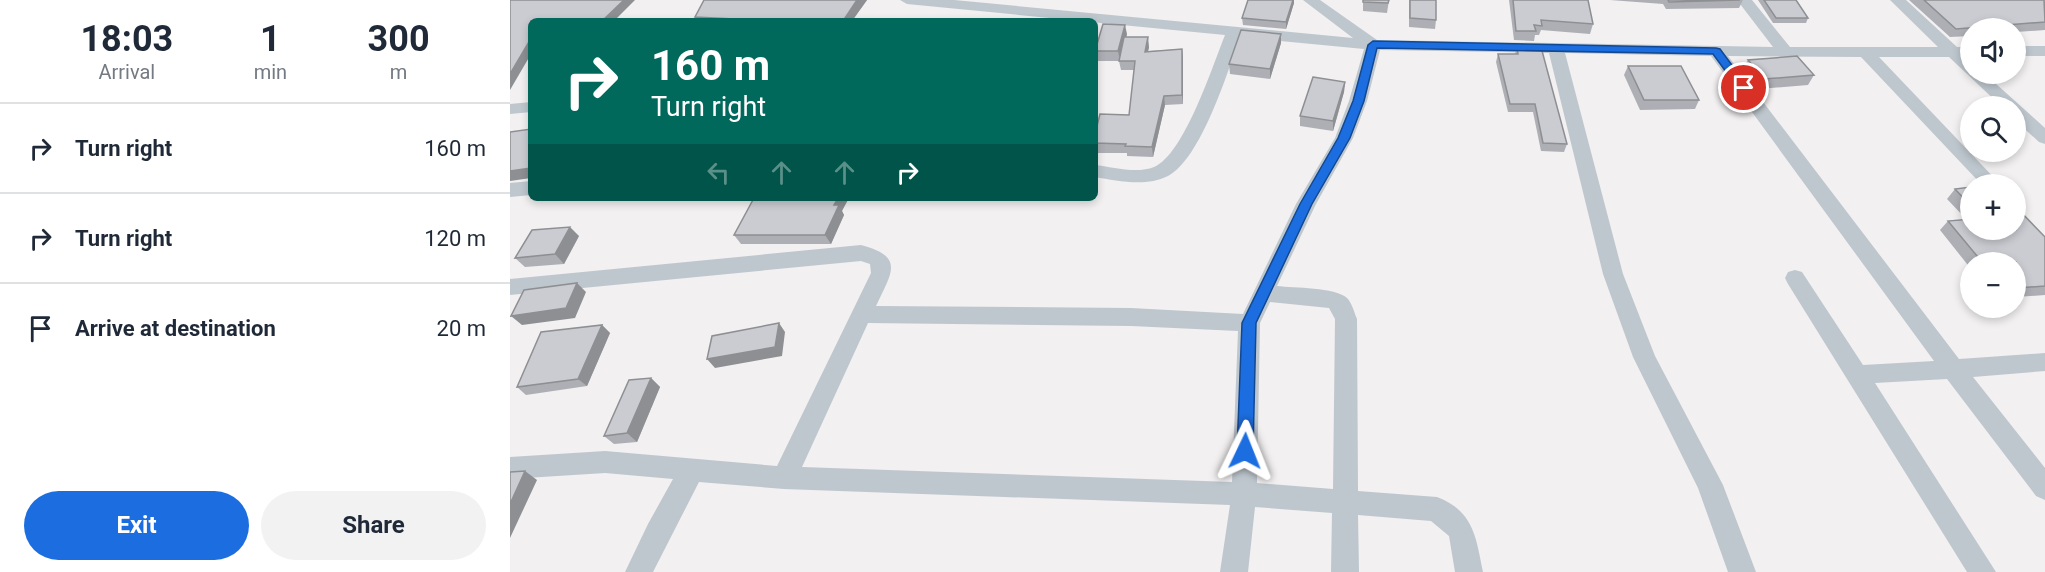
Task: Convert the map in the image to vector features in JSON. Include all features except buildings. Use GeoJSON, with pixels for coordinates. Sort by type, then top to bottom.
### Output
{"type":"FeatureCollection","features":[{"type":"Feature","properties":{"kind":"street"},"geometry":{"type":"LineString","coordinates":[[907,0],[1373,45],[1785,52],[1960,52]]}},
{"type":"Feature","properties":{"kind":"street"},"geometry":{"type":"LineString","coordinates":[[1310,0],[1373,45]]}},
{"type":"Feature","properties":{"kind":"street"},"geometry":{"type":"LineString","coordinates":[[1744,0],[1785,52]]}},
{"type":"Feature","properties":{"kind":"street"},"geometry":{"type":"LineString","coordinates":[[1897,0],[1960,59]]}},
{"type":"Feature","properties":{"kind":"street"},"geometry":{"type":"LineString","coordinates":[[1098,171],[1151,175],[1173,166],[1199,120],[1235,30]]}},
{"type":"Feature","properties":{"kind":"street"},"geometry":{"type":"LineString","coordinates":[[1234,572],[1244,494],[1249,323],[1306,204],[1344,138],[1358,101],[1373,45]]}},
{"type":"Feature","properties":{"kind":"street"},"geometry":{"type":"LineString","coordinates":[[1556,48],[1613,273],[1644,357],[1710,485],[1742,572]]}},
{"type":"Feature","properties":{"kind":"street"},"geometry":{"type":"LineString","coordinates":[[1716,51],[1953,369],[2045,488]]}},
{"type":"Feature","properties":{"kind":"street"},"geometry":{"type":"LineString","coordinates":[[2026,51],[2045,51]]}},
{"type":"Feature","properties":{"kind":"street"},"geometry":{"type":"LineString","coordinates":[[1865,52],[1981,174]]}},
{"type":"Feature","properties":{"kind":"street"},"geometry":{"type":"LineString","coordinates":[[1987,84],[2000,96]]}},
{"type":"Feature","properties":{"kind":"street"},"geometry":{"type":"LineString","coordinates":[[510,109],[528,107]]}},
{"type":"Feature","properties":{"kind":"street"},"geometry":{"type":"LineString","coordinates":[[2026,120],[2045,138]]}},
{"type":"Feature","properties":{"kind":"street"},"geometry":{"type":"LineString","coordinates":[[510,190],[528,188]]}},
{"type":"Feature","properties":{"kind":"street"},"geometry":{"type":"LineString","coordinates":[[510,287],[861,253],[873,256],[880,261],[881,273],[784,478]]}},
{"type":"Feature","properties":{"kind":"street"},"geometry":{"type":"LineString","coordinates":[[1795,278],[1982,572]]}},
{"type":"Feature","properties":{"kind":"street"},"geometry":{"type":"LineString","coordinates":[[1264,293],[1334,300],[1341,305],[1346,319],[1345,572]]}},
{"type":"Feature","properties":{"kind":"street"},"geometry":{"type":"LineString","coordinates":[[860,314],[1131,317],[1249,323]]}},
{"type":"Feature","properties":{"kind":"street"},"geometry":{"type":"LineString","coordinates":[[1857,375],[2045,362]]}},
{"type":"Feature","properties":{"kind":"street"},"geometry":{"type":"LineString","coordinates":[[510,468],[605,462],[784,478],[1244,494],[1437,508],[1461,530],[1469,572]]}},
{"type":"Feature","properties":{"kind":"street"},"geometry":{"type":"LineString","coordinates":[[639,572],[657,533],[692,470]]}},
{"type":"Feature","properties":{"kind":"route"},"geometry":{"type":"LineString","coordinates":[[1245,451],[1249,323],[1306,204],[1344,138],[1358,101],[1373,45],[1716,51],[1744,88]]}}]}
